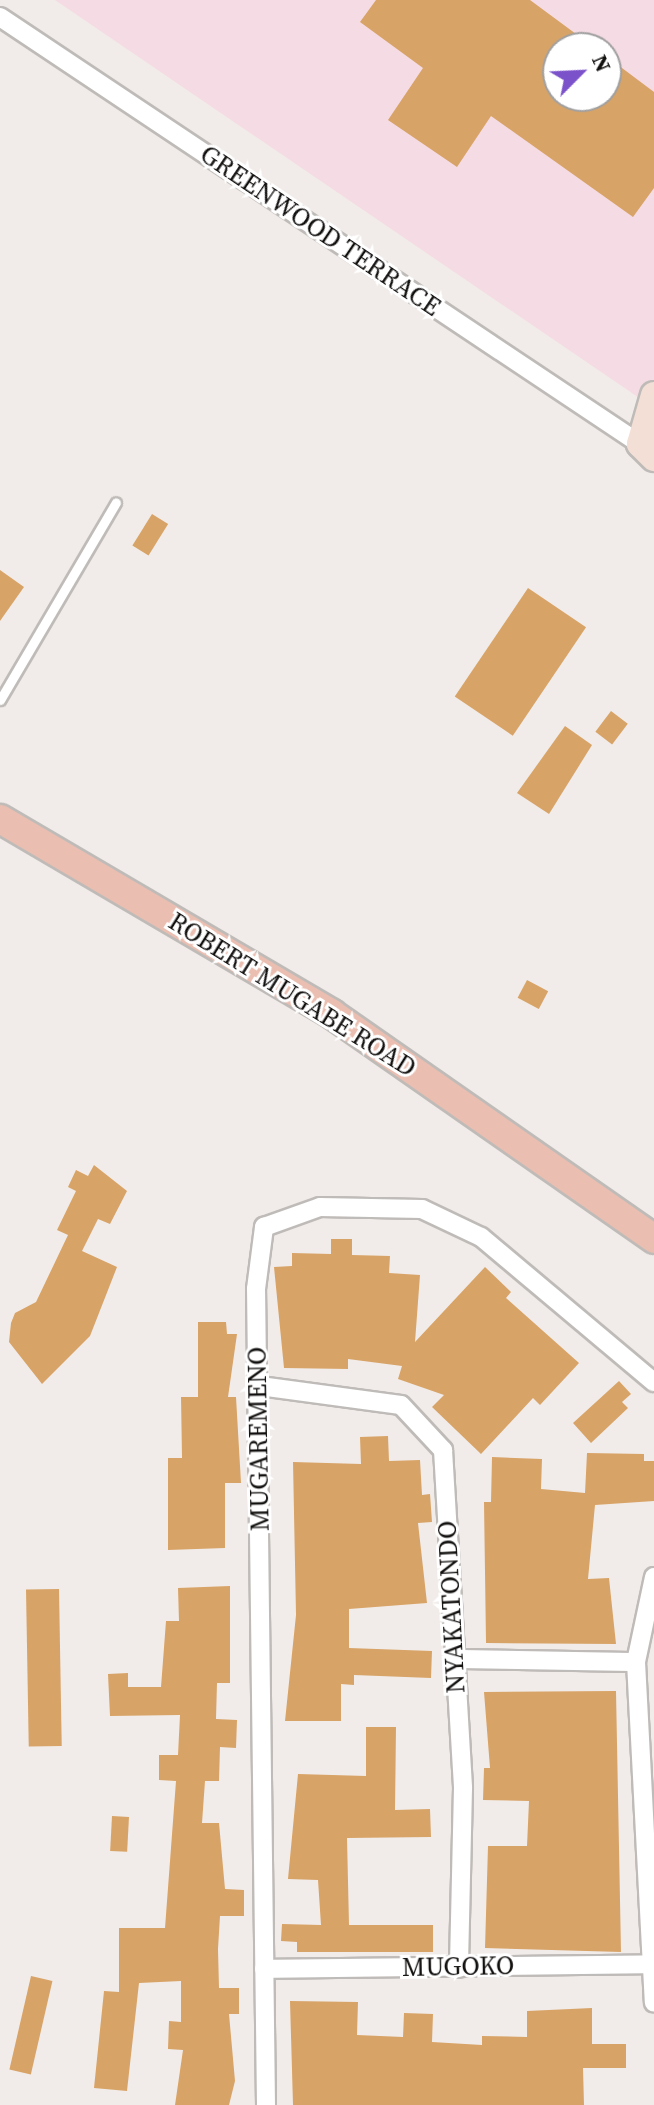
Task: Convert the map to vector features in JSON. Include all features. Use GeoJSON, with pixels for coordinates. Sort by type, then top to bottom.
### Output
{"type":"FeatureCollection","features":[{"type":"Feature","properties":{"kind":"main road","name":"ROBERT MUGABE ROAD"},"geometry":{"type":"LineString","coordinates":[[0,819],[332,1014],[654,1239]]}},
{"type":"Feature","properties":{"kind":"street","name":"GREENWOOD TERRACE"},"geometry":{"type":"LineString","coordinates":[[0,17],[647,451],[654,395]]}},
{"type":"Feature","properties":{"kind":"street","name":"MUGAREMENO"},"geometry":{"type":"LineString","coordinates":[[266,2105],[260,1386],[256,1289],[264,1227],[320,1207],[422,1209],[481,1237],[654,1382]]}},
{"type":"Feature","properties":{"kind":"street","name":"NYAKATONDO"},"geometry":{"type":"LineString","coordinates":[[260,1386],[401,1405],[443,1450],[456,1659],[459,1968]]}},
{"type":"Feature","properties":{"kind":"street"},"geometry":{"type":"LineString","coordinates":[[654,1577],[636,1662],[648,1776],[654,2003]]}},
{"type":"Feature","properties":{"kind":"street"},"geometry":{"type":"LineString","coordinates":[[456,1659],[636,1662]]}},
{"type":"Feature","properties":{"kind":"street","name":"MUGOKO"},"geometry":{"type":"LineString","coordinates":[[264,1969],[653,1963]]}},
{"type":"Feature","properties":{"kind":"lane"},"geometry":{"type":"LineString","coordinates":[[0,700],[116,502]]}},
{"type":"Feature","properties":{"kind":"shaded area"},"geometry":{"type":"Polygon","coordinates":[[[55,0],[654,0],[654,408],[55,0]]]}},
{"type":"Feature","properties":{"kind":"building"},"geometry":{"type":"Polygon","coordinates":[[[376,0],[530,0],[573,32],[542,32],[542,112],[622,112],[622,68],[654,92],[654,188],[633,217],[491,116],[457,167],[388,120],[423,68],[360,22],[376,0]]]}},
{"type":"Feature","properties":{"kind":"building"},"geometry":{"type":"Polygon","coordinates":[[[152,514],[168,524],[149,555],[132,545],[152,514]]]}},
{"type":"Feature","properties":{"kind":"building"},"geometry":{"type":"Polygon","coordinates":[[[0,570],[24,587],[0,621],[0,570]]]}},
{"type":"Feature","properties":{"kind":"building"},"geometry":{"type":"Polygon","coordinates":[[[528,588],[586,627],[513,736],[455,697],[528,588]]]}},
{"type":"Feature","properties":{"kind":"building"},"geometry":{"type":"Polygon","coordinates":[[[611,711],[628,724],[612,744],[595,732],[611,711]]]}},
{"type":"Feature","properties":{"kind":"building"},"geometry":{"type":"Polygon","coordinates":[[[565,726],[592,745],[549,814],[517,793],[565,726]]]}},
{"type":"Feature","properties":{"kind":"building"},"geometry":{"type":"Polygon","coordinates":[[[527,980],[548,991],[539,1009],[518,998],[527,980]]]}},
{"type":"Feature","properties":{"kind":"building"},"geometry":{"type":"Polygon","coordinates":[[[94,1165],[127,1191],[110,1224],[98,1219],[82,1251],[117,1267],[90,1336],[42,1384],[9,1342],[11,1323],[15,1313],[36,1302],[68,1235],[57,1230],[76,1191],[68,1187],[76,1170],[88,1176],[94,1165]]]}},
{"type":"Feature","properties":{"kind":"building"},"geometry":{"type":"Polygon","coordinates":[[[331,1239],[352,1239],[352,1255],[390,1256],[389,1273],[420,1275],[415,1342],[485,1267],[511,1292],[506,1298],[579,1363],[540,1405],[533,1398],[481,1454],[432,1407],[444,1395],[398,1379],[402,1366],[348,1359],[348,1369],[284,1368],[274,1267],[292,1266],[292,1253],[331,1254],[331,1239]]]}},
{"type":"Feature","properties":{"kind":"building"},"geometry":{"type":"Polygon","coordinates":[[[198,1322],[226,1322],[227,1334],[237,1334],[228,1397],[236,1397],[241,1483],[225,1483],[225,1548],[168,1550],[168,1458],[182,1458],[181,1397],[198,1397],[198,1322]]]}},
{"type":"Feature","properties":{"kind":"building"},"geometry":{"type":"Polygon","coordinates":[[[619,1381],[631,1394],[622,1402],[628,1408],[591,1443],[573,1423],[619,1381]]]}},
{"type":"Feature","properties":{"kind":"building"},"geometry":{"type":"Polygon","coordinates":[[[388,1436],[389,1461],[420,1460],[422,1495],[430,1494],[432,1522],[418,1523],[427,1603],[349,1609],[349,1648],[432,1651],[431,1678],[354,1675],[354,1685],[341,1684],[341,1721],[285,1721],[296,1615],[293,1462],[361,1464],[360,1437],[388,1436]]]}},
{"type":"Feature","properties":{"kind":"building"},"geometry":{"type":"Polygon","coordinates":[[[587,1453],[644,1454],[644,1461],[654,1461],[654,1501],[595,1505],[588,1579],[609,1578],[616,1644],[486,1643],[484,1502],[491,1502],[492,1457],[542,1459],[541,1489],[585,1493],[587,1453]]]}},
{"type":"Feature","properties":{"kind":"building"},"geometry":{"type":"Polygon","coordinates":[[[230,1586],[230,1683],[217,1683],[216,1719],[237,1720],[236,1748],[220,1747],[219,1781],[205,1781],[202,1823],[219,1823],[225,1889],[244,1890],[244,1916],[220,1916],[218,1949],[219,1988],[239,1988],[239,2014],[229,2014],[235,2081],[229,2105],[175,2105],[183,2050],[168,2049],[169,2021],[181,2022],[181,1981],[139,1983],[127,2091],[94,2088],[104,1991],[119,1992],[119,1928],[165,1928],[176,1781],[159,1780],[159,1755],[178,1755],[180,1715],[110,1716],[108,1674],[128,1673],[128,1687],[161,1687],[166,1621],[179,1621],[178,1588],[230,1586]]]}},
{"type":"Feature","properties":{"kind":"building"},"geometry":{"type":"Polygon","coordinates":[[[59,1589],[62,1746],[29,1747],[26,1590],[59,1589]]]}},
{"type":"Feature","properties":{"kind":"building"},"geometry":{"type":"Polygon","coordinates":[[[616,1691],[621,1952],[485,1948],[488,1846],[527,1846],[529,1801],[483,1800],[484,1768],[490,1768],[484,1692],[616,1691]]]}},
{"type":"Feature","properties":{"kind":"building"},"geometry":{"type":"Polygon","coordinates":[[[366,1727],[396,1727],[395,1810],[430,1809],[431,1837],[347,1838],[349,1925],[433,1925],[433,1952],[297,1952],[297,1942],[281,1941],[282,1924],[321,1925],[318,1880],[288,1879],[298,1774],[366,1776],[366,1727]]]}},
{"type":"Feature","properties":{"kind":"building"},"geometry":{"type":"Polygon","coordinates":[[[112,1816],[129,1817],[127,1852],[110,1851],[112,1816]]]}},
{"type":"Feature","properties":{"kind":"building"},"geometry":{"type":"Polygon","coordinates":[[[31,1976],[52,1981],[31,2074],[9,2070],[31,1976]]]}},
{"type":"Feature","properties":{"kind":"building"},"geometry":{"type":"Polygon","coordinates":[[[290,2001],[358,2002],[357,2035],[403,2037],[404,2013],[433,2014],[432,2042],[482,2045],[482,2036],[527,2037],[527,2011],[592,2008],[592,2044],[626,2044],[626,2068],[583,2068],[584,2105],[293,2105],[290,2001]]]}}]}
